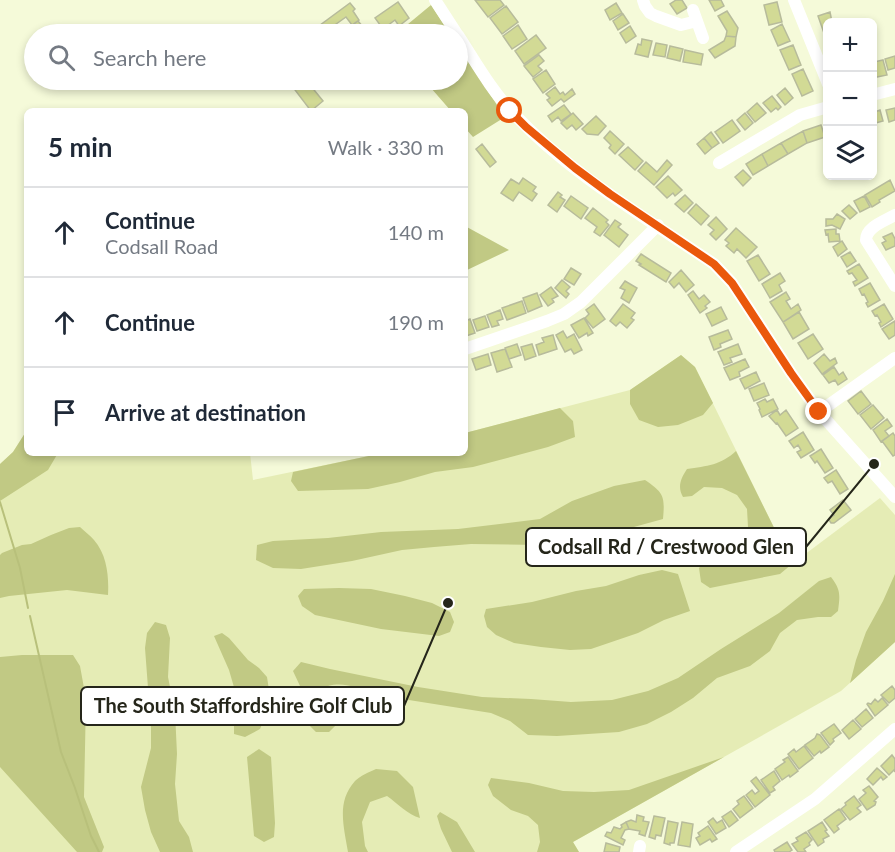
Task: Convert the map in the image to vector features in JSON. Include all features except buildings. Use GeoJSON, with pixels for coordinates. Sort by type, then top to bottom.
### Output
{"type":"FeatureCollection","features":[{"type":"Feature","properties":{"kind":"street"},"geometry":{"type":"LineString","coordinates":[[435,0],[451,24]]}},
{"type":"Feature","properties":{"kind":"street"},"geometry":{"type":"LineString","coordinates":[[643,0],[650,13],[681,25],[695,16],[703,38]]}},
{"type":"Feature","properties":{"kind":"street"},"geometry":{"type":"LineString","coordinates":[[794,0],[823,72]]}},
{"type":"Feature","properties":{"kind":"street"},"geometry":{"type":"LineString","coordinates":[[468,50],[510,111],[526,127],[610,194],[714,264],[732,283],[819,412],[894,494]]}},
{"type":"Feature","properties":{"kind":"street"},"geometry":{"type":"LineString","coordinates":[[877,94],[895,89]]}},
{"type":"Feature","properties":{"kind":"street"},"geometry":{"type":"LineString","coordinates":[[719,163],[800,115],[823,109]]}},
{"type":"Feature","properties":{"kind":"street"},"geometry":{"type":"LineString","coordinates":[[895,215],[868,231],[866,236],[866,240],[895,286]]}},
{"type":"Feature","properties":{"kind":"street"},"geometry":{"type":"LineString","coordinates":[[468,348],[564,314],[581,302],[658,225]]}},
{"type":"Feature","properties":{"kind":"street"},"geometry":{"type":"LineString","coordinates":[[819,412],[895,358]]}},
{"type":"Feature","properties":{"kind":"street"},"geometry":{"type":"LineString","coordinates":[[736,852],[815,799],[895,729]]}},
{"type":"Feature","properties":{"kind":"green space"},"geometry":{"type":"Polygon","coordinates":[[[431,5],[443,24],[408,24],[431,5]]]}},
{"type":"Feature","properties":{"kind":"green space"},"geometry":{"type":"Polygon","coordinates":[[[468,61],[505,117],[473,137],[468,131],[468,108],[448,108],[433,90],[468,90],[468,61]]]}},
{"type":"Feature","properties":{"kind":"green space"},"geometry":{"type":"Polygon","coordinates":[[[468,228],[509,250],[468,270],[468,228]]]}},
{"type":"Feature","properties":{"kind":"green space"},"geometry":{"type":"Polygon","coordinates":[[[681,355],[695,367],[792,564],[880,498],[895,515],[895,642],[841,691],[573,842],[579,852],[0,852],[0,464],[13,452],[24,435],[24,456],[250,456],[253,480],[369,456],[468,456],[468,432],[630,390],[681,355]]]}},
{"type":"Feature","properties":{"kind":"green space"},"geometry":{"type":"Polygon","coordinates":[[[681,355],[695,367],[713,403],[703,415],[678,425],[658,427],[639,420],[630,404],[630,390],[681,355]]]}},
{"type":"Feature","properties":{"kind":"green space"},"geometry":{"type":"Polygon","coordinates":[[[560,408],[573,421],[575,437],[548,447],[473,467],[435,472],[368,489],[298,491],[291,481],[293,472],[369,456],[468,456],[468,432],[560,408]]]}},
{"type":"Feature","properties":{"kind":"green space"},"geometry":{"type":"Polygon","coordinates":[[[24,435],[24,456],[56,456],[48,470],[0,501],[0,464],[13,452],[24,435]]]}},
{"type":"Feature","properties":{"kind":"green space"},"geometry":{"type":"Polygon","coordinates":[[[736,451],[792,564],[780,574],[710,588],[701,582],[699,568],[707,559],[723,555],[740,540],[748,527],[747,509],[737,495],[722,488],[704,487],[692,496],[683,497],[680,483],[687,469],[719,462],[736,451]]]}},
{"type":"Feature","properties":{"kind":"green space"},"geometry":{"type":"Polygon","coordinates":[[[645,480],[662,496],[663,519],[583,541],[540,545],[471,544],[402,550],[301,569],[273,568],[256,560],[257,545],[273,541],[381,532],[458,529],[540,519],[572,501],[614,486],[645,480]]]}},
{"type":"Feature","properties":{"kind":"green space"},"geometry":{"type":"Polygon","coordinates":[[[80,527],[94,540],[102,552],[107,573],[108,595],[67,590],[0,598],[0,555],[2,553],[69,528],[80,527]]]}},
{"type":"Feature","properties":{"kind":"green space"},"geometry":{"type":"Polygon","coordinates":[[[662,570],[678,574],[690,611],[664,620],[638,633],[591,649],[570,650],[514,643],[496,635],[487,627],[484,616],[486,609],[606,586],[662,570]]]}},
{"type":"Feature","properties":{"kind":"green space"},"geometry":{"type":"Polygon","coordinates":[[[895,574],[895,642],[850,683],[866,632],[895,574]]]}},
{"type":"Feature","properties":{"kind":"green space"},"geometry":{"type":"Polygon","coordinates":[[[831,577],[837,586],[839,597],[838,611],[831,617],[797,620],[780,633],[770,651],[750,666],[717,678],[693,698],[671,712],[647,724],[619,732],[557,736],[528,735],[510,721],[491,713],[371,694],[355,687],[339,685],[328,686],[324,698],[338,723],[329,732],[316,732],[307,723],[305,704],[293,671],[301,662],[418,687],[482,697],[571,702],[612,700],[648,691],[678,678],[779,613],[819,581],[831,577]]]}},
{"type":"Feature","properties":{"kind":"green space"},"geometry":{"type":"Polygon","coordinates":[[[304,589],[371,589],[432,603],[450,612],[454,622],[450,632],[439,636],[381,629],[315,615],[302,606],[298,596],[304,589]]]}},
{"type":"Feature","properties":{"kind":"green space"},"geometry":{"type":"Polygon","coordinates":[[[155,622],[166,625],[170,638],[168,677],[175,712],[177,754],[175,784],[179,821],[189,837],[193,852],[160,852],[151,832],[141,787],[151,748],[145,648],[147,633],[155,622]]]}},
{"type":"Feature","properties":{"kind":"green space"},"geometry":{"type":"Polygon","coordinates":[[[222,633],[267,677],[271,703],[260,729],[245,737],[234,734],[234,717],[238,701],[229,670],[214,636],[222,633]]]}},
{"type":"Feature","properties":{"kind":"green space"},"geometry":{"type":"Polygon","coordinates":[[[73,655],[80,666],[86,699],[84,797],[104,847],[102,852],[77,852],[0,767],[0,657],[73,655]]]}},
{"type":"Feature","properties":{"kind":"green space"},"geometry":{"type":"Polygon","coordinates":[[[259,749],[271,757],[275,823],[274,837],[264,842],[254,836],[247,757],[259,749]]]}},
{"type":"Feature","properties":{"kind":"green space"},"geometry":{"type":"Polygon","coordinates":[[[724,757],[573,842],[579,852],[537,852],[540,842],[538,825],[528,816],[511,810],[493,796],[488,785],[491,778],[529,783],[563,791],[629,790],[724,757]]]}},
{"type":"Feature","properties":{"kind":"green space"},"geometry":{"type":"Polygon","coordinates":[[[376,769],[397,771],[413,787],[420,818],[407,812],[387,796],[370,802],[362,822],[368,852],[348,852],[343,824],[345,797],[355,781],[376,769]]]}},
{"type":"Feature","properties":{"kind":"green space"},"geometry":{"type":"Polygon","coordinates":[[[440,812],[457,822],[475,852],[452,852],[437,816],[440,812]]]}},
{"type":"Feature","properties":{"kind":"waterway"},"geometry":{"type":"LineString","coordinates":[[0,502],[20,568],[28,608]]}},
{"type":"Feature","properties":{"kind":"waterway"},"geometry":{"type":"LineString","coordinates":[[30,616],[61,752],[99,852]]}},
{"type":"Feature","properties":{"kind":"place","name":"Codsall Rd / Crestwood Glen"},"geometry":{"type":"Point","coordinates":[874,464]}},
{"type":"Feature","properties":{"kind":"place","name":"The South Staffordshire Golf Club"},"geometry":{"type":"Point","coordinates":[448,603]}},
{"type":"Feature","properties":{"kind":"route"},"geometry":{"type":"LineString","coordinates":[[510,111],[575,168],[714,264],[732,283],[819,412]]}}]}
